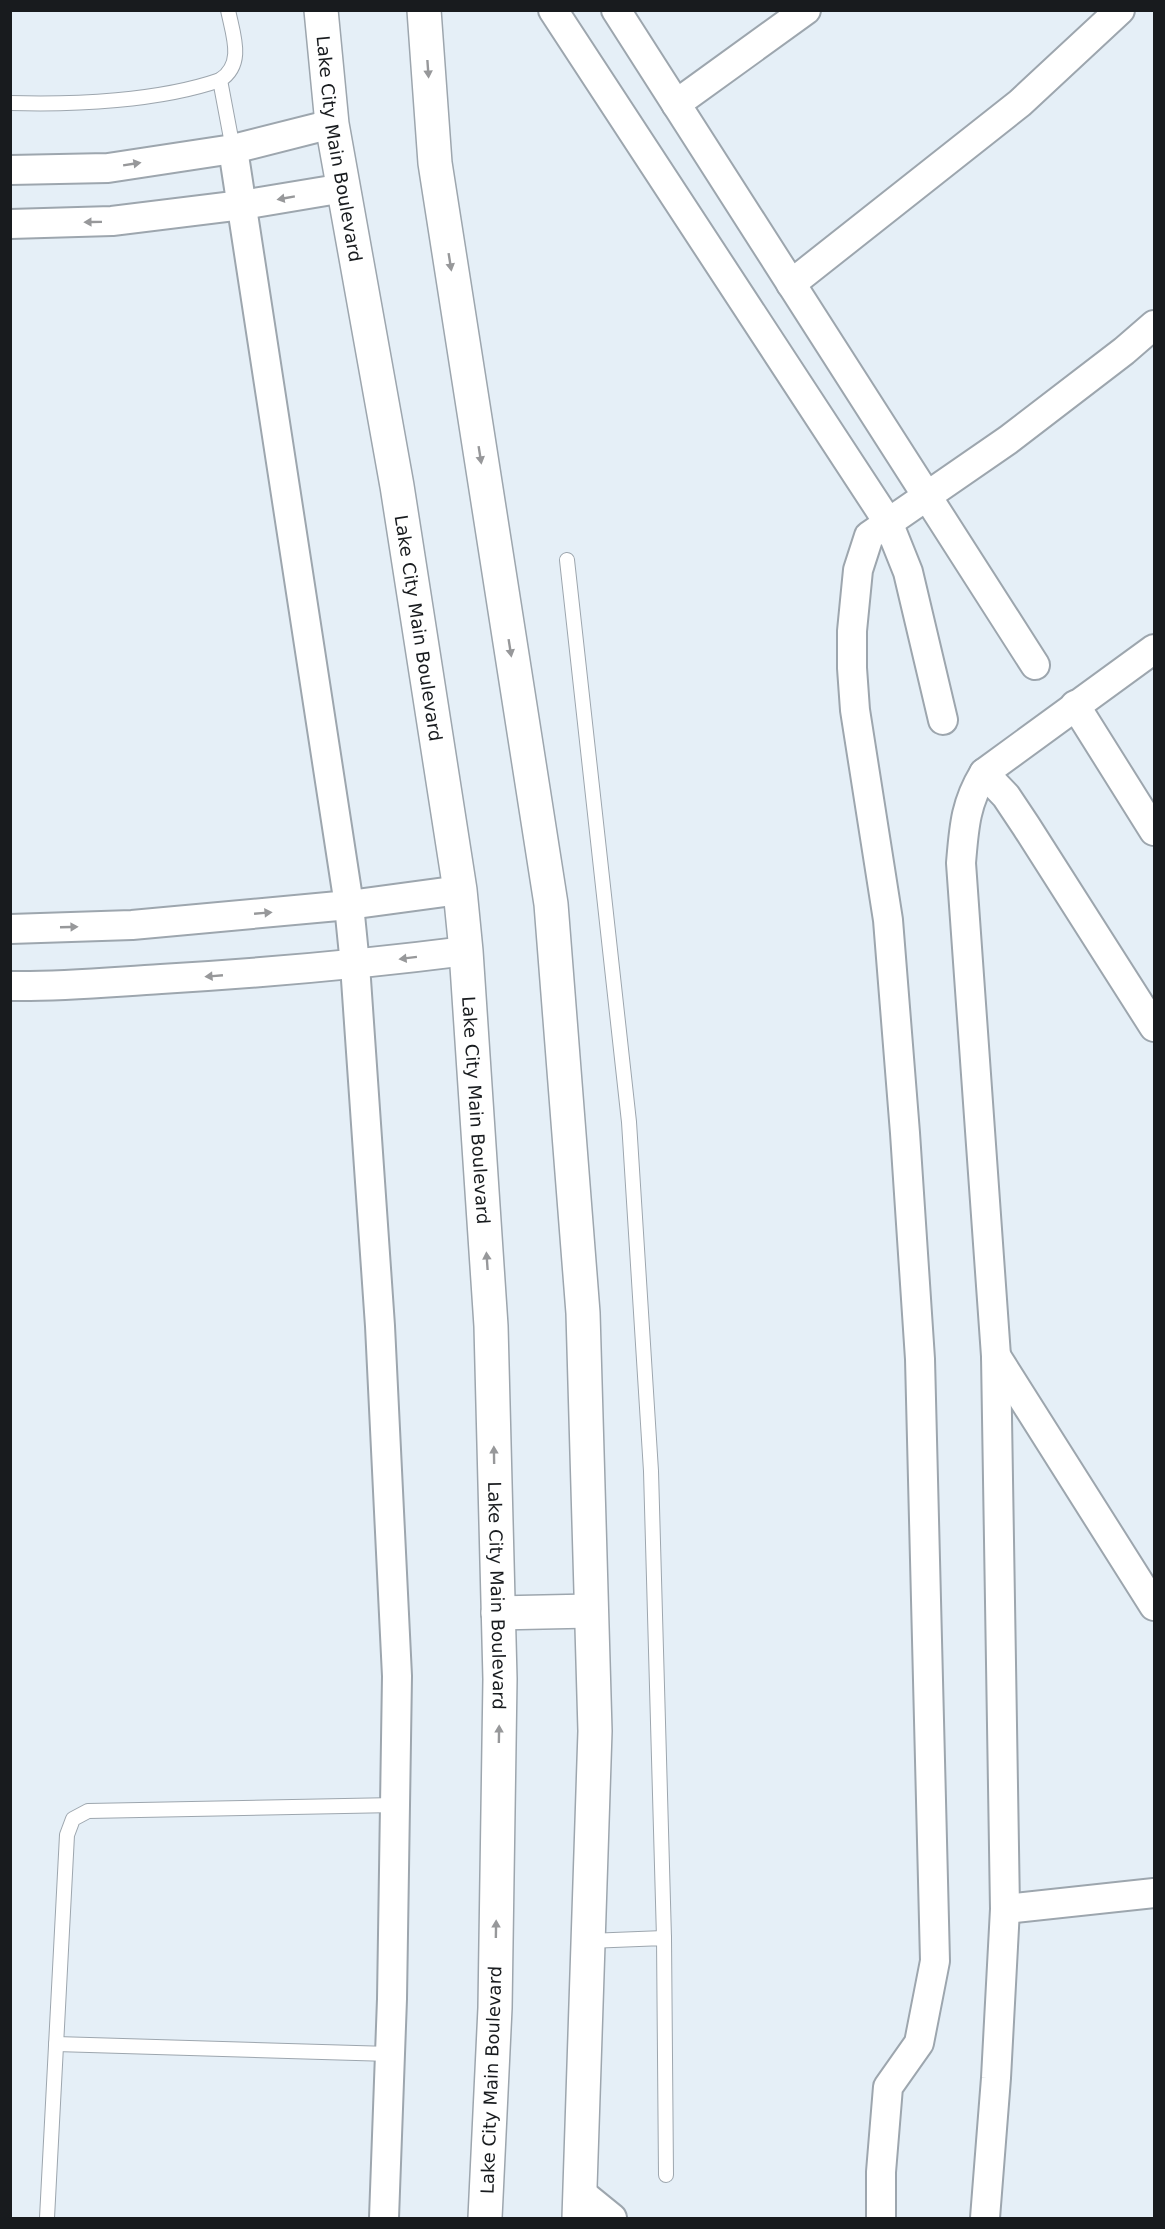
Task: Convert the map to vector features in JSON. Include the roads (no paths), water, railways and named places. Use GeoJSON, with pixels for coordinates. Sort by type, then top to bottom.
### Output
{"type":"FeatureCollection","features":[{"type":"Feature","properties":{"kind":"street","name":"Lake City Main Boulevard"},"geometry":{"type":"LineString","coordinates":[[321,10],[332,124],[397,486],[460,890],[466,951],[491,1326],[500,1679],[495,2008],[485,2218]]}},
{"type":"Feature","properties":{"kind":"street"},"geometry":{"type":"LineString","coordinates":[[424,10],[435,163],[550,904],[583,1313],[595,1731],[579,2205],[612,2218]]}},
{"type":"Feature","properties":{"kind":"street"},"geometry":{"type":"LineString","coordinates":[[553,10],[888,522],[908,572],[944,720]]}},
{"type":"Feature","properties":{"kind":"street"},"geometry":{"type":"LineString","coordinates":[[616,10],[1035,665]]}},
{"type":"Feature","properties":{"kind":"street"},"geometry":{"type":"LineString","coordinates":[[676,104],[806,10]]}},
{"type":"Feature","properties":{"kind":"street"},"geometry":{"type":"LineString","coordinates":[[791,284],[1020,103],[1120,10]]}},
{"type":"Feature","properties":{"kind":"street"},"geometry":{"type":"LineString","coordinates":[[10,170],[108,168],[233,149],[332,124]]}},
{"type":"Feature","properties":{"kind":"street"},"geometry":{"type":"LineString","coordinates":[[233,149],[350,905],[355,965],[380,1326],[397,1676],[396,1805],[384,2218]]}},
{"type":"Feature","properties":{"kind":"street"},"geometry":{"type":"LineString","coordinates":[[10,224],[112,221],[242,205],[344,188]]}},
{"type":"Feature","properties":{"kind":"street"},"geometry":{"type":"LineString","coordinates":[[881,2218],[881,2172],[888,2087],[919,2043],[935,1961],[918,1335],[888,920],[855,710],[852,668],[853,619],[858,570],[869,536],[1008,440],[1155,325]]}},
{"type":"Feature","properties":{"kind":"street"},"geometry":{"type":"LineString","coordinates":[[985,2218],[996,2078],[1005,1909],[996,1356],[961,863],[965,822],[972,793],[984,773],[1155,649]]}},
{"type":"Feature","properties":{"kind":"street"},"geometry":{"type":"LineString","coordinates":[[1075,705],[1155,831]]}},
{"type":"Feature","properties":{"kind":"street"},"geometry":{"type":"LineString","coordinates":[[984,773],[1006,796],[1155,1027]]}},
{"type":"Feature","properties":{"kind":"street"},"geometry":{"type":"LineString","coordinates":[[10,929],[132,925],[350,905],[460,890]]}},
{"type":"Feature","properties":{"kind":"street"},"geometry":{"type":"LineString","coordinates":[[10,986],[95,984],[355,965],[466,951]]}},
{"type":"Feature","properties":{"kind":"street"},"geometry":{"type":"LineString","coordinates":[[996,1356],[1155,1606]]}},
{"type":"Feature","properties":{"kind":"street"},"geometry":{"type":"LineString","coordinates":[[498,1613],[591,1611]]}},
{"type":"Feature","properties":{"kind":"street"},"geometry":{"type":"LineString","coordinates":[[1005,1909],[1155,1893]]}},
{"type":"Feature","properties":{"kind":"lane"},"geometry":{"type":"LineString","coordinates":[[10,104],[56,104],[124,99],[184,90],[220,80],[230,74],[235,62],[235,45],[228,10]]}},
{"type":"Feature","properties":{"kind":"lane"},"geometry":{"type":"LineString","coordinates":[[220,80],[233,149]]}},
{"type":"Feature","properties":{"kind":"lane"},"geometry":{"type":"LineString","coordinates":[[567,560],[629,1122],[651,1471],[664,1938],[666,2175]]}},
{"type":"Feature","properties":{"kind":"lane"},"geometry":{"type":"LineString","coordinates":[[47,2218],[67,1835],[73,1819],[88,1811],[396,1805]]}},
{"type":"Feature","properties":{"kind":"lane"},"geometry":{"type":"LineString","coordinates":[[588,1941],[664,1938]]}},
{"type":"Feature","properties":{"kind":"lane"},"geometry":{"type":"LineString","coordinates":[[56,2044],[390,2054]]}}]}
